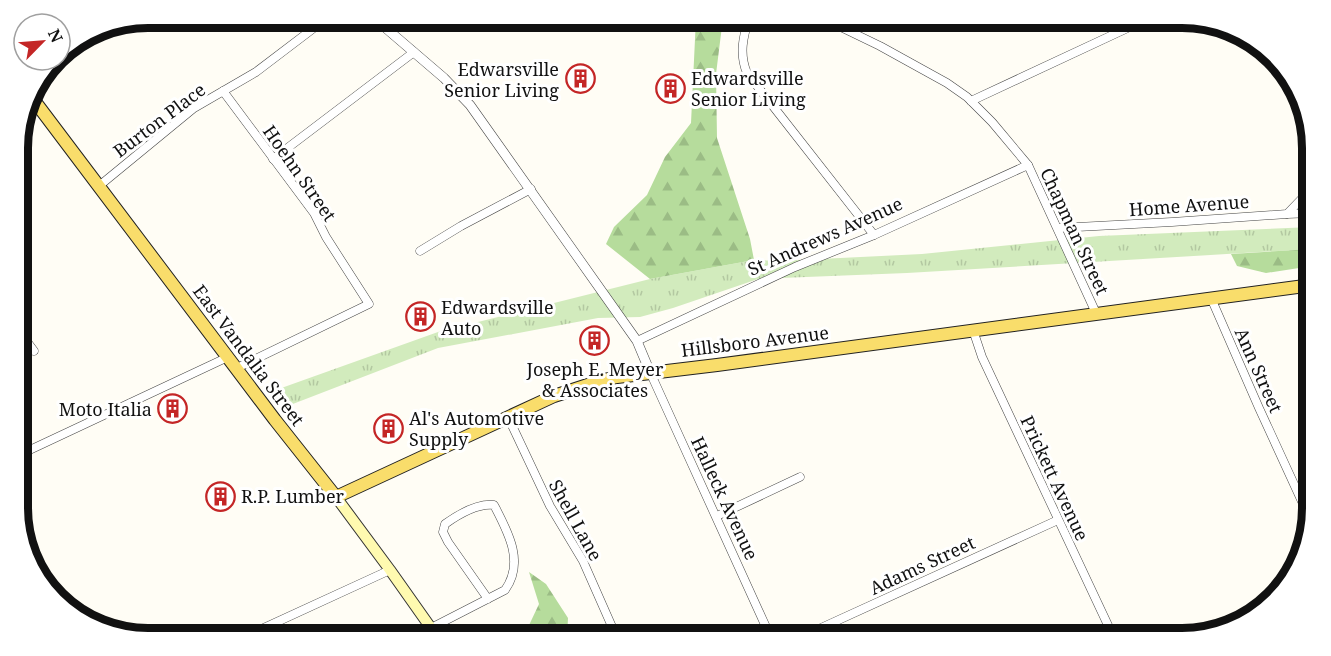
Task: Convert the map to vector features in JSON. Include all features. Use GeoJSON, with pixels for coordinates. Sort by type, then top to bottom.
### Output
{"type":"FeatureCollection","features":[{"type":"Feature","properties":{"kind":"main road","name":"East Vandalia Street"},"geometry":{"type":"LineString","coordinates":[[37,104],[336,497],[431,628]]}},
{"type":"Feature","properties":{"kind":"main road","name":"Hillsboro Avenue"},"geometry":{"type":"LineString","coordinates":[[650,372],[1302,286]]}},
{"type":"Feature","properties":{"kind":"main road"},"geometry":{"type":"LineString","coordinates":[[336,497],[554,396],[600,381],[650,372]]}},
{"type":"Feature","properties":{"kind":"street","name":"Burton Place"},"geometry":{"type":"LineString","coordinates":[[99,186],[194,108],[255,72],[314,28]]}},
{"type":"Feature","properties":{"kind":"street"},"geometry":{"type":"LineString","coordinates":[[385,28],[470,105],[637,341],[650,372]]}},
{"type":"Feature","properties":{"kind":"street"},"geometry":{"type":"LineString","coordinates":[[390,32],[396,28]]}},
{"type":"Feature","properties":{"kind":"street"},"geometry":{"type":"LineString","coordinates":[[746,28],[742,44],[747,73],[874,234]]}},
{"type":"Feature","properties":{"kind":"street","name":"Chapman Street"},"geometry":{"type":"LineString","coordinates":[[842,28],[920,67],[971,101],[1028,165],[1096,313]]}},
{"type":"Feature","properties":{"kind":"street"},"geometry":{"type":"LineString","coordinates":[[971,101],[1128,28]]}},
{"type":"Feature","properties":{"kind":"street"},"geometry":{"type":"LineString","coordinates":[[273,159],[414,52]]}},
{"type":"Feature","properties":{"kind":"street","name":"Hoehn Street"},"geometry":{"type":"LineString","coordinates":[[222,91],[314,213],[326,237],[369,303],[237,368]]}},
{"type":"Feature","properties":{"kind":"street","name":"St Andrews Avenue"},"geometry":{"type":"LineString","coordinates":[[637,341],[795,267],[1028,165]]}},
{"type":"Feature","properties":{"kind":"street"},"geometry":{"type":"LineString","coordinates":[[420,251],[461,226],[531,189]]}},
{"type":"Feature","properties":{"kind":"street"},"geometry":{"type":"LineString","coordinates":[[1287,214],[1302,198]]}},
{"type":"Feature","properties":{"kind":"street","name":"Home Avenue"},"geometry":{"type":"LineString","coordinates":[[1058,228],[1302,213]]}},
{"type":"Feature","properties":{"kind":"street","name":"Ann Street"},"geometry":{"type":"LineString","coordinates":[[1211,298],[1258,408],[1302,502]]}},
{"type":"Feature","properties":{"kind":"street","name":"Prickett Avenue"},"geometry":{"type":"LineString","coordinates":[[973,330],[982,357],[1109,627]]}},
{"type":"Feature","properties":{"kind":"street"},"geometry":{"type":"LineString","coordinates":[[28,344],[34,351]]}},
{"type":"Feature","properties":{"kind":"street"},"geometry":{"type":"LineString","coordinates":[[28,451],[228,357]]}},
{"type":"Feature","properties":{"kind":"street","name":"Halleck Avenue"},"geometry":{"type":"LineString","coordinates":[[650,372],[766,627]]}},
{"type":"Feature","properties":{"kind":"street","name":"Shell Lane"},"geometry":{"type":"LineString","coordinates":[[508,417],[550,506],[583,561],[612,628]]}},
{"type":"Feature","properties":{"kind":"street"},"geometry":{"type":"LineString","coordinates":[[717,516],[800,477]]}},
{"type":"Feature","properties":{"kind":"street"},"geometry":{"type":"LineString","coordinates":[[432,628],[488,599],[505,590],[511,581],[515,570],[514,551],[509,533],[494,506],[485,504],[454,517],[445,524],[443,532],[488,599]]}},
{"type":"Feature","properties":{"kind":"street","name":"Adams Street"},"geometry":{"type":"LineString","coordinates":[[822,627],[1058,520]]}},
{"type":"Feature","properties":{"kind":"street"},"geometry":{"type":"LineString","coordinates":[[264,628],[390,570]]}},
{"type":"Feature","properties":{"kind":"green space"},"geometry":{"type":"Polygon","coordinates":[[[696,28],[722,28],[716,74],[717,138],[750,239],[754,260],[650,279],[606,244],[614,227],[647,195],[665,157],[691,123],[696,28]]]}},
{"type":"Feature","properties":{"kind":"green space"},"geometry":{"type":"Polygon","coordinates":[[[1302,227],[1302,250],[907,273],[758,279],[640,317],[598,318],[438,348],[285,407],[273,391],[438,332],[650,279],[754,260],[779,261],[922,254],[1099,236],[1302,227]]]}},
{"type":"Feature","properties":{"kind":"green space"},"geometry":{"type":"Polygon","coordinates":[[[1302,250],[1302,268],[1266,273],[1237,266],[1231,254],[1302,250]]]}},
{"type":"Feature","properties":{"kind":"green space"},"geometry":{"type":"Polygon","coordinates":[[[529,572],[546,584],[568,618],[568,628],[528,628],[539,604],[529,572]]]}},
{"type":"Feature","properties":{"kind":"place","name":"Edwarsville Senior Living"},"geometry":{"type":"Point","coordinates":[580,79]}},
{"type":"Feature","properties":{"kind":"place","name":"Edwardsville Senior Living"},"geometry":{"type":"Point","coordinates":[670,88]}},
{"type":"Feature","properties":{"kind":"place","name":"Edwardsville Auto"},"geometry":{"type":"Point","coordinates":[420,317]}},
{"type":"Feature","properties":{"kind":"place","name":"Joseph E. Meyer & Associates"},"geometry":{"type":"Point","coordinates":[595,340]}},
{"type":"Feature","properties":{"kind":"place","name":"Moto Italia"},"geometry":{"type":"Point","coordinates":[173,409]}},
{"type":"Feature","properties":{"kind":"place","name":"Al's Automotive Supply"},"geometry":{"type":"Point","coordinates":[388,428]}},
{"type":"Feature","properties":{"kind":"place","name":"R.P. Lumber"},"geometry":{"type":"Point","coordinates":[220,496]}}]}
